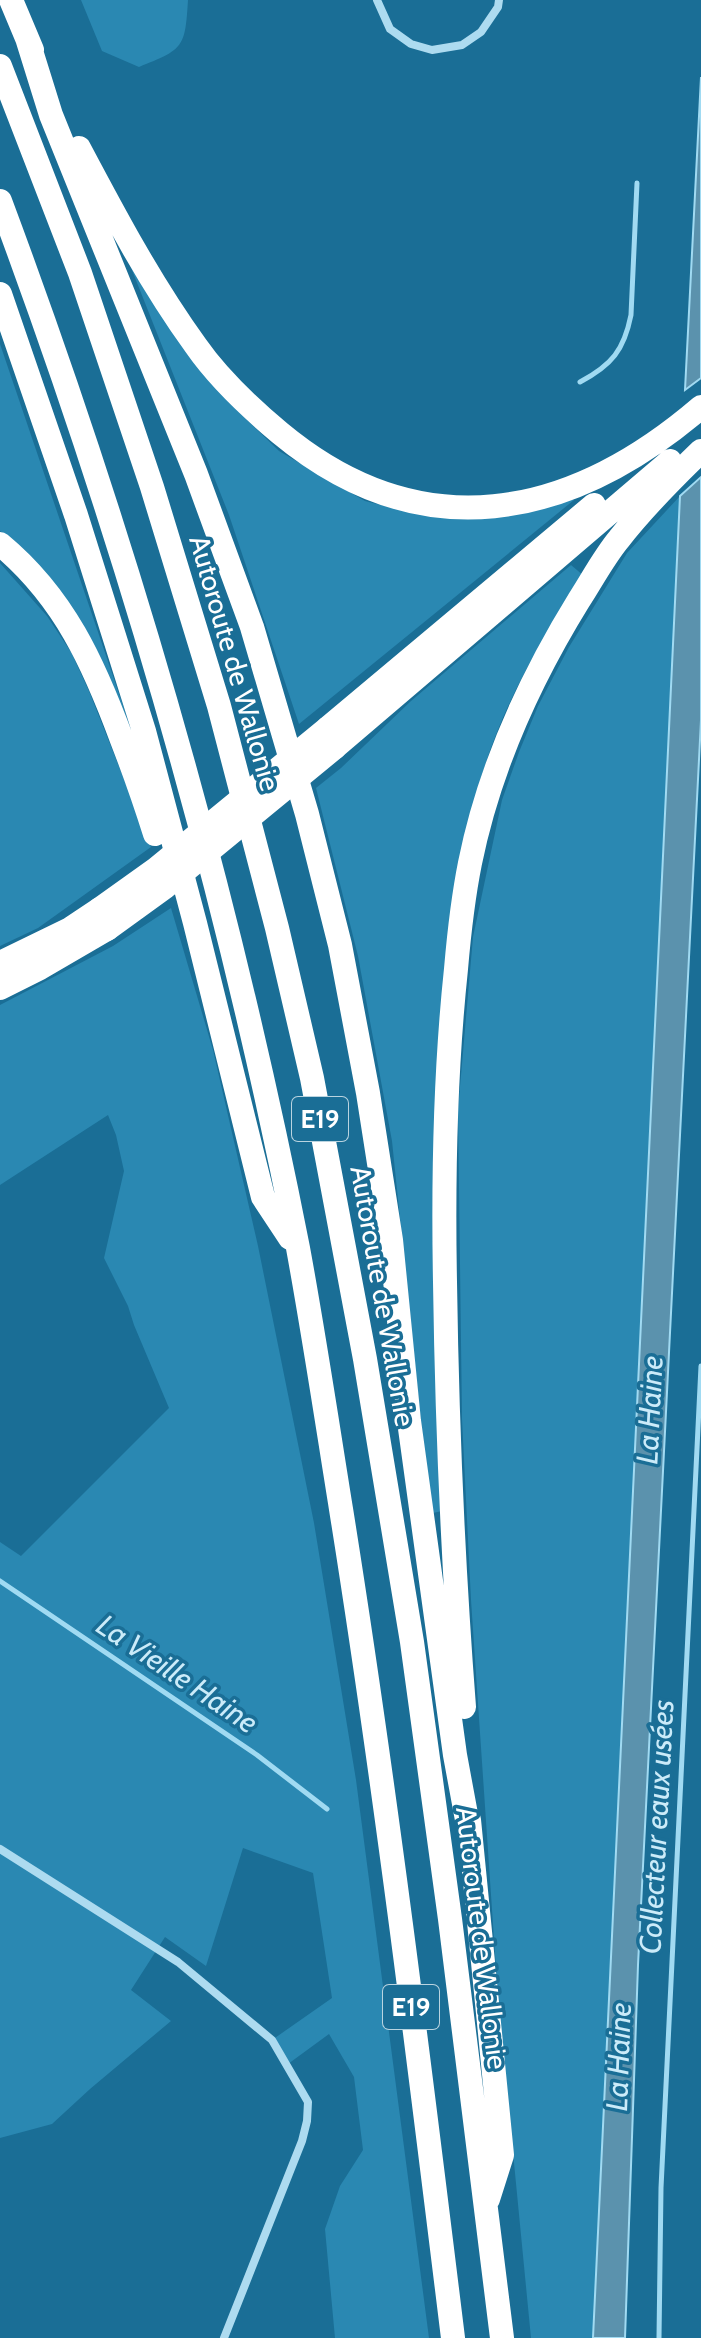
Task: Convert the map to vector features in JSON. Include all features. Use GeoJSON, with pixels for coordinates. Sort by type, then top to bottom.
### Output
{"type":"FeatureCollection","features":[{"type":"Feature","properties":{"kind":"highway"},"geometry":{"type":"LineString","coordinates":[[11,0],[74,138],[137,258],[197,348],[255,412],[324,466],[394,498],[452,508],[486,507],[523,501],[586,482],[633,456],[701,407]]}},
{"type":"Feature","properties":{"kind":"highway"},"geometry":{"type":"LineString","coordinates":[[27,38],[51,115],[196,474],[252,627],[307,814],[340,945],[391,1240],[409,1421],[455,1755],[470,1836]]}},
{"type":"Feature","properties":{"kind":"highway","name":"Autoroute de Wallonie"},"geometry":{"type":"LineString","coordinates":[[0,66],[80,273],[157,501],[223,721],[312,1078],[365,1359],[412,1642],[502,2338]]}},
{"type":"Feature","properties":{"kind":"highway","name":"E19"},"geometry":{"type":"LineString","coordinates":[[0,201],[105,502],[173,724],[228,934],[264,1089],[298,1250],[367,1676],[453,2338]]}},
{"type":"Feature","properties":{"kind":"highway"},"geometry":{"type":"LineString","coordinates":[[0,294],[76,515],[144,731],[263,1197],[298,1250]]}},
{"type":"Feature","properties":{"kind":"highway"},"geometry":{"type":"LineString","coordinates":[[331,738],[658,451],[677,427]]}},
{"type":"Feature","properties":{"kind":"highway"},"geometry":{"type":"LineString","coordinates":[[0,988],[40,968],[103,919],[156,869],[331,738],[701,435]]}},
{"type":"Feature","properties":{"kind":"highway"},"geometry":{"type":"LineString","coordinates":[[485,2207],[502,2155],[470,1836],[447,1418],[444,1191],[450,1022],[459,940],[470,863],[490,788],[534,679],[558,634],[617,540],[701,451]]}},
{"type":"Feature","properties":{"kind":"highway"},"geometry":{"type":"LineString","coordinates":[[0,544],[19,560],[55,601],[80,641],[102,687],[219,1017]]}},
{"type":"Feature","properties":{"kind":"highway"},"geometry":{"type":"LineString","coordinates":[[0,963],[70,929],[103,919]]}},
{"type":"Feature","properties":{"kind":"street"},"geometry":{"type":"LineString","coordinates":[[377,0],[390,29],[411,44],[432,50],[462,45],[481,32],[498,7],[499,0]]}},
{"type":"Feature","properties":{"kind":"street"},"geometry":{"type":"LineString","coordinates":[[0,1849],[178,1962],[272,2040],[308,2102],[302,2141],[224,2338]]}},
{"type":"Feature","properties":{"kind":"shaded area"},"geometry":{"type":"Polygon","coordinates":[[[81,0],[188,0],[183,38],[173,51],[139,67],[102,51],[81,0]]]}},
{"type":"Feature","properties":{"kind":"shaded area"},"geometry":{"type":"Polygon","coordinates":[[[128,260],[212,381],[245,418],[279,451],[365,501],[413,513],[462,518],[567,496],[574,500],[299,724],[229,515],[128,260]]]}},
{"type":"Feature","properties":{"kind":"shaded area"},"geometry":{"type":"Polygon","coordinates":[[[0,344],[148,779],[59,592],[17,543],[0,531],[0,344]]]}},
{"type":"Feature","properties":{"kind":"shaded area"},"geometry":{"type":"Polygon","coordinates":[[[680,496],[593,2338],[531,2338],[498,1998],[471,1600],[462,1419],[458,1110],[473,937],[502,800],[519,752],[538,706],[569,647],[627,553],[680,496]]]}},
{"type":"Feature","properties":{"kind":"shaded area"},"geometry":{"type":"Polygon","coordinates":[[[0,563],[47,616],[71,652],[151,847],[38,928],[0,946],[0,563]]]}},
{"type":"Feature","properties":{"kind":"shaded area"},"geometry":{"type":"Polygon","coordinates":[[[571,565],[584,576],[537,651],[498,729],[476,795],[460,869],[442,1511],[433,1513],[392,1141],[358,956],[316,788],[411,701],[571,565]]]}},
{"type":"Feature","properties":{"kind":"shaded area"},"geometry":{"type":"Polygon","coordinates":[[[171,908],[213,1050],[258,1246],[314,1523],[356,1780],[429,2338],[335,2338],[325,2229],[340,2186],[363,2150],[354,2077],[329,2034],[288,2064],[272,2040],[332,1998],[313,1873],[243,1848],[206,1966],[165,1937],[131,1990],[171,2021],[52,2124],[0,2138],[0,1542],[21,1556],[169,1408],[128,1306],[104,1258],[124,1171],[108,1115],[0,1185],[0,1005],[113,946],[171,908]]]}},
{"type":"Feature","properties":{"kind":"water"},"geometry":{"type":"Polygon","coordinates":[[[701,77],[701,378],[685,390],[701,77]]]}},
{"type":"Feature","properties":{"kind":"water","name":"La Haine"},"geometry":{"type":"Polygon","coordinates":[[[701,477],[701,720],[638,1965],[625,2338],[593,2338],[680,496],[701,477]]]}},
{"type":"Feature","properties":{"kind":"waterway"},"geometry":{"type":"LineString","coordinates":[[580,382],[608,363],[625,338],[631,315],[637,183]]}},
{"type":"Feature","properties":{"kind":"waterway","name":"Collecteur eaux usées"},"geometry":{"type":"LineString","coordinates":[[659,2338],[661,2188],[701,1366]]}},
{"type":"Feature","properties":{"kind":"waterway","name":"La Vieille Haine"},"geometry":{"type":"LineString","coordinates":[[0,1581],[257,1755],[327,1809]]}}]}
